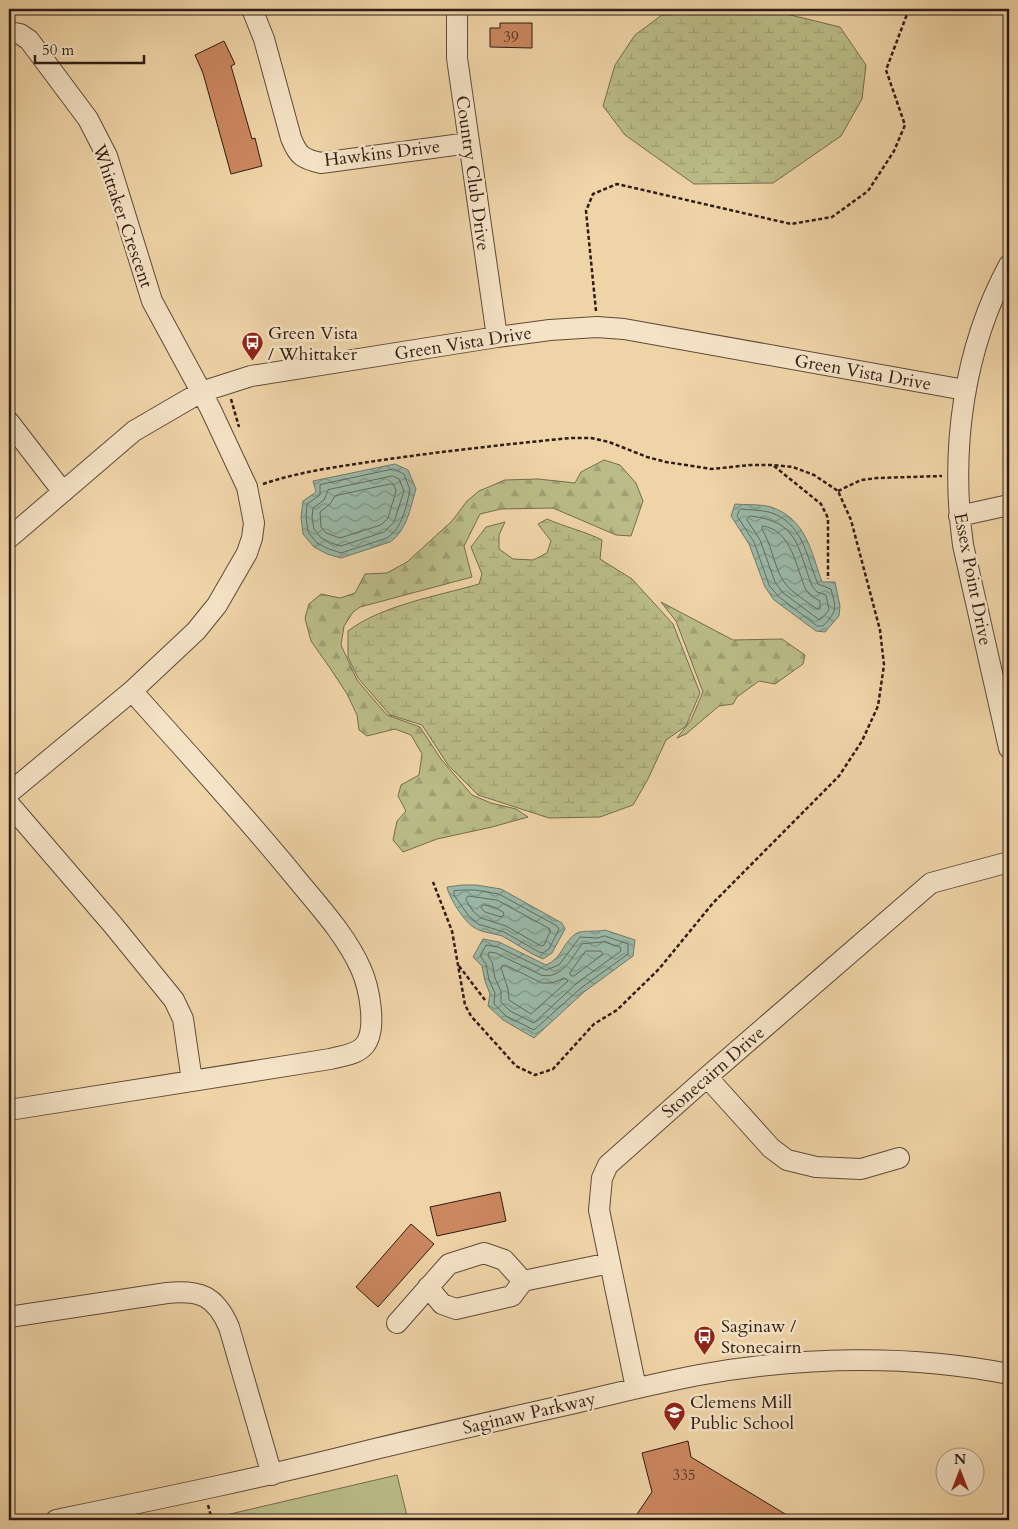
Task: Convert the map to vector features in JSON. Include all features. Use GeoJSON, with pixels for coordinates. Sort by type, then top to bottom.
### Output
{"type":"FeatureCollection","features":[{"type":"Feature","properties":{"kind":"street","name":"Hawkins Drive"},"geometry":{"type":"LineString","coordinates":[[252,9],[264,39],[291,138],[296,151],[307,160],[321,163],[469,143]]}},
{"type":"Feature","properties":{"kind":"street","name":"Country Club Drive"},"geometry":{"type":"LineString","coordinates":[[457,9],[457,58],[496,337]]}},
{"type":"Feature","properties":{"kind":"street","name":"Whittaker Crescent"},"geometry":{"type":"LineString","coordinates":[[9,32],[20,34],[29,40],[88,119],[107,156],[152,301],[210,408],[247,487],[254,522],[252,538],[247,553],[217,605],[196,631],[132,692],[9,794]]}},
{"type":"Feature","properties":{"kind":"street","name":"Essex Point Drive"},"geometry":{"type":"LineString","coordinates":[[1009,265],[996,290],[983,324],[965,390],[960,430],[958,474],[959,516],[963,545],[1009,748]]}},
{"type":"Feature","properties":{"kind":"street","name":"Green Vista Drive"},"geometry":{"type":"LineString","coordinates":[[9,538],[134,431],[201,392],[251,376],[496,337],[550,330],[597,327],[624,329],[965,390]]}},
{"type":"Feature","properties":{"kind":"street"},"geometry":{"type":"LineString","coordinates":[[9,422],[64,492]]}},
{"type":"Feature","properties":{"kind":"street"},"geometry":{"type":"LineString","coordinates":[[959,516],[1009,505]]}},
{"type":"Feature","properties":{"kind":"street"},"geometry":{"type":"LineString","coordinates":[[9,1110],[330,1059],[353,1054],[364,1046],[370,1037],[372,1026],[371,1008],[361,970],[326,915],[275,853],[132,692]]}},
{"type":"Feature","properties":{"kind":"street"},"geometry":{"type":"LineString","coordinates":[[9,804],[113,925],[174,1000],[183,1019],[192,1081]]}},
{"type":"Feature","properties":{"kind":"street","name":"Stonecairn Drive"},"geometry":{"type":"LineString","coordinates":[[636,1388],[600,1210],[602,1178],[608,1165],[931,883],[1009,862]]}},
{"type":"Feature","properties":{"kind":"street"},"geometry":{"type":"LineString","coordinates":[[707,1077],[771,1148],[787,1160],[816,1167],[861,1168],[899,1158]]}},
{"type":"Feature","properties":{"kind":"street"},"geometry":{"type":"LineString","coordinates":[[397,1323],[449,1264],[484,1253],[504,1260],[523,1281]]}},
{"type":"Feature","properties":{"kind":"street"},"geometry":{"type":"LineString","coordinates":[[428,1288],[442,1304],[456,1309],[512,1296],[523,1281],[610,1263]]}},
{"type":"Feature","properties":{"kind":"street"},"geometry":{"type":"LineString","coordinates":[[9,1317],[167,1292],[186,1291],[202,1294],[214,1302],[222,1312],[229,1327],[272,1475]]}},
{"type":"Feature","properties":{"kind":"street","name":"Saginaw Parkway"},"geometry":{"type":"LineString","coordinates":[[56,1520],[272,1475],[459,1428],[636,1388],[743,1368],[834,1361],[893,1361],[953,1366],[1009,1374]]}},
{"type":"Feature","properties":{"kind":"path"},"geometry":{"type":"LineString","coordinates":[[597,327],[586,211],[593,194],[617,184],[791,224],[832,217],[868,191],[894,150],[904,125],[886,70],[910,9]]}},
{"type":"Feature","properties":{"kind":"path"},"geometry":{"type":"LineString","coordinates":[[260,486],[286,477],[358,464],[435,453],[571,438],[591,438],[609,442],[647,457],[666,462],[712,469],[773,465],[793,467],[814,475],[838,491],[851,520],[880,630],[884,665],[878,706],[862,741],[839,776],[713,903],[659,969],[617,1010],[594,1024],[554,1070],[535,1075],[516,1066],[471,1016],[465,1005],[452,931],[433,882]]}},
{"type":"Feature","properties":{"kind":"path"},"geometry":{"type":"LineString","coordinates":[[773,465],[821,504],[828,518],[828,579]]}},
{"type":"Feature","properties":{"kind":"path"},"geometry":{"type":"LineString","coordinates":[[838,491],[861,480],[958,474]]}},
{"type":"Feature","properties":{"kind":"path"},"geometry":{"type":"LineString","coordinates":[[458,965],[485,1000]]}},
{"type":"Feature","properties":{"kind":"path"},"geometry":{"type":"LineString","coordinates":[[210,1510],[212,1520]]}},
{"type":"Feature","properties":{"kind":"green space"},"geometry":{"type":"Polygon","coordinates":[[[774,11],[840,27],[866,65],[862,99],[841,136],[773,183],[694,184],[625,135],[603,106],[615,65],[635,35],[662,15],[774,11]]]}},
{"type":"Feature","properties":{"kind":"green space"},"geometry":{"type":"Polygon","coordinates":[[[604,460],[620,465],[636,483],[643,501],[631,536],[616,535],[553,508],[501,509],[480,514],[464,546],[472,577],[360,607],[353,612],[344,626],[341,645],[357,680],[387,715],[420,727],[441,759],[472,795],[491,803],[516,809],[528,817],[437,839],[403,852],[393,840],[397,821],[406,811],[398,796],[401,785],[419,775],[422,754],[411,735],[395,729],[367,736],[359,730],[357,715],[347,694],[311,641],[305,618],[309,604],[321,594],[340,598],[355,593],[365,574],[387,573],[407,562],[452,521],[467,501],[479,491],[505,480],[538,479],[575,483],[581,472],[604,460]]]}},
{"type":"Feature","properties":{"kind":"green space"},"geometry":{"type":"Polygon","coordinates":[[[547,519],[602,540],[600,559],[632,579],[673,624],[700,693],[686,726],[666,740],[648,779],[633,805],[600,817],[549,818],[478,795],[448,765],[422,725],[390,715],[358,678],[348,657],[348,631],[362,622],[377,614],[411,602],[479,584],[482,574],[471,547],[486,527],[505,522],[499,535],[499,549],[513,559],[533,560],[547,553],[551,541],[538,524],[547,519]]]}},
{"type":"Feature","properties":{"kind":"green space"},"geometry":{"type":"Polygon","coordinates":[[[661,602],[733,640],[782,639],[805,655],[803,664],[775,684],[759,681],[737,697],[733,704],[719,706],[686,734],[677,738],[691,720],[703,692],[676,621],[661,602]]]}},
{"type":"Feature","properties":{"kind":"green space"},"geometry":{"type":"Polygon","coordinates":[[[397,1475],[408,1520],[204,1520],[213,1518],[397,1475]]]}},
{"type":"Feature","properties":{"kind":"water"},"geometry":{"type":"Polygon","coordinates":[[[395,464],[408,470],[416,489],[407,518],[396,537],[390,542],[341,558],[327,554],[314,547],[303,534],[301,517],[303,501],[316,492],[313,481],[395,464]]]}},
{"type":"Feature","properties":{"kind":"water"},"geometry":{"type":"Polygon","coordinates":[[[735,504],[771,507],[783,512],[800,528],[806,537],[822,582],[835,582],[840,606],[839,616],[825,632],[816,631],[774,600],[765,587],[749,544],[731,516],[735,504]]]}},
{"type":"Feature","properties":{"kind":"water"},"geometry":{"type":"Polygon","coordinates":[[[462,885],[501,889],[562,923],[565,929],[552,953],[543,959],[502,936],[481,931],[471,925],[458,910],[447,887],[462,885]]]}},
{"type":"Feature","properties":{"kind":"water"},"geometry":{"type":"Polygon","coordinates":[[[605,930],[635,940],[633,956],[584,992],[534,1038],[503,1020],[488,1006],[490,994],[482,966],[473,957],[483,939],[499,942],[546,965],[560,954],[572,936],[577,933],[605,930]]]}},
{"type":"Feature","properties":{"kind":"building"},"geometry":{"type":"Polygon","coordinates":[[[500,23],[532,23],[532,48],[490,47],[490,28],[500,28],[500,23]]]}},
{"type":"Feature","properties":{"kind":"building"},"geometry":{"type":"Polygon","coordinates":[[[224,41],[235,64],[231,66],[252,139],[255,138],[262,166],[231,174],[203,73],[195,55],[224,41]]]}},
{"type":"Feature","properties":{"kind":"building"},"geometry":{"type":"Polygon","coordinates":[[[500,1192],[506,1221],[437,1236],[430,1207],[500,1192]]]}},
{"type":"Feature","properties":{"kind":"building"},"geometry":{"type":"Polygon","coordinates":[[[411,1224],[434,1244],[378,1307],[356,1287],[411,1224]]]}},
{"type":"Feature","properties":{"kind":"building"},"geometry":{"type":"Polygon","coordinates":[[[688,1441],[691,1457],[795,1520],[633,1520],[652,1492],[642,1453],[688,1441]]]}},
{"type":"Feature","properties":{"kind":"place","name":"Green Vista / Whittaker"},"geometry":{"type":"Point","coordinates":[252,362]}},
{"type":"Feature","properties":{"kind":"place","name":"Saginaw / Stonecairn"},"geometry":{"type":"Point","coordinates":[705,1355]}},
{"type":"Feature","properties":{"kind":"place","name":"Clemens Mill Public School"},"geometry":{"type":"Point","coordinates":[674,1431]}}]}
